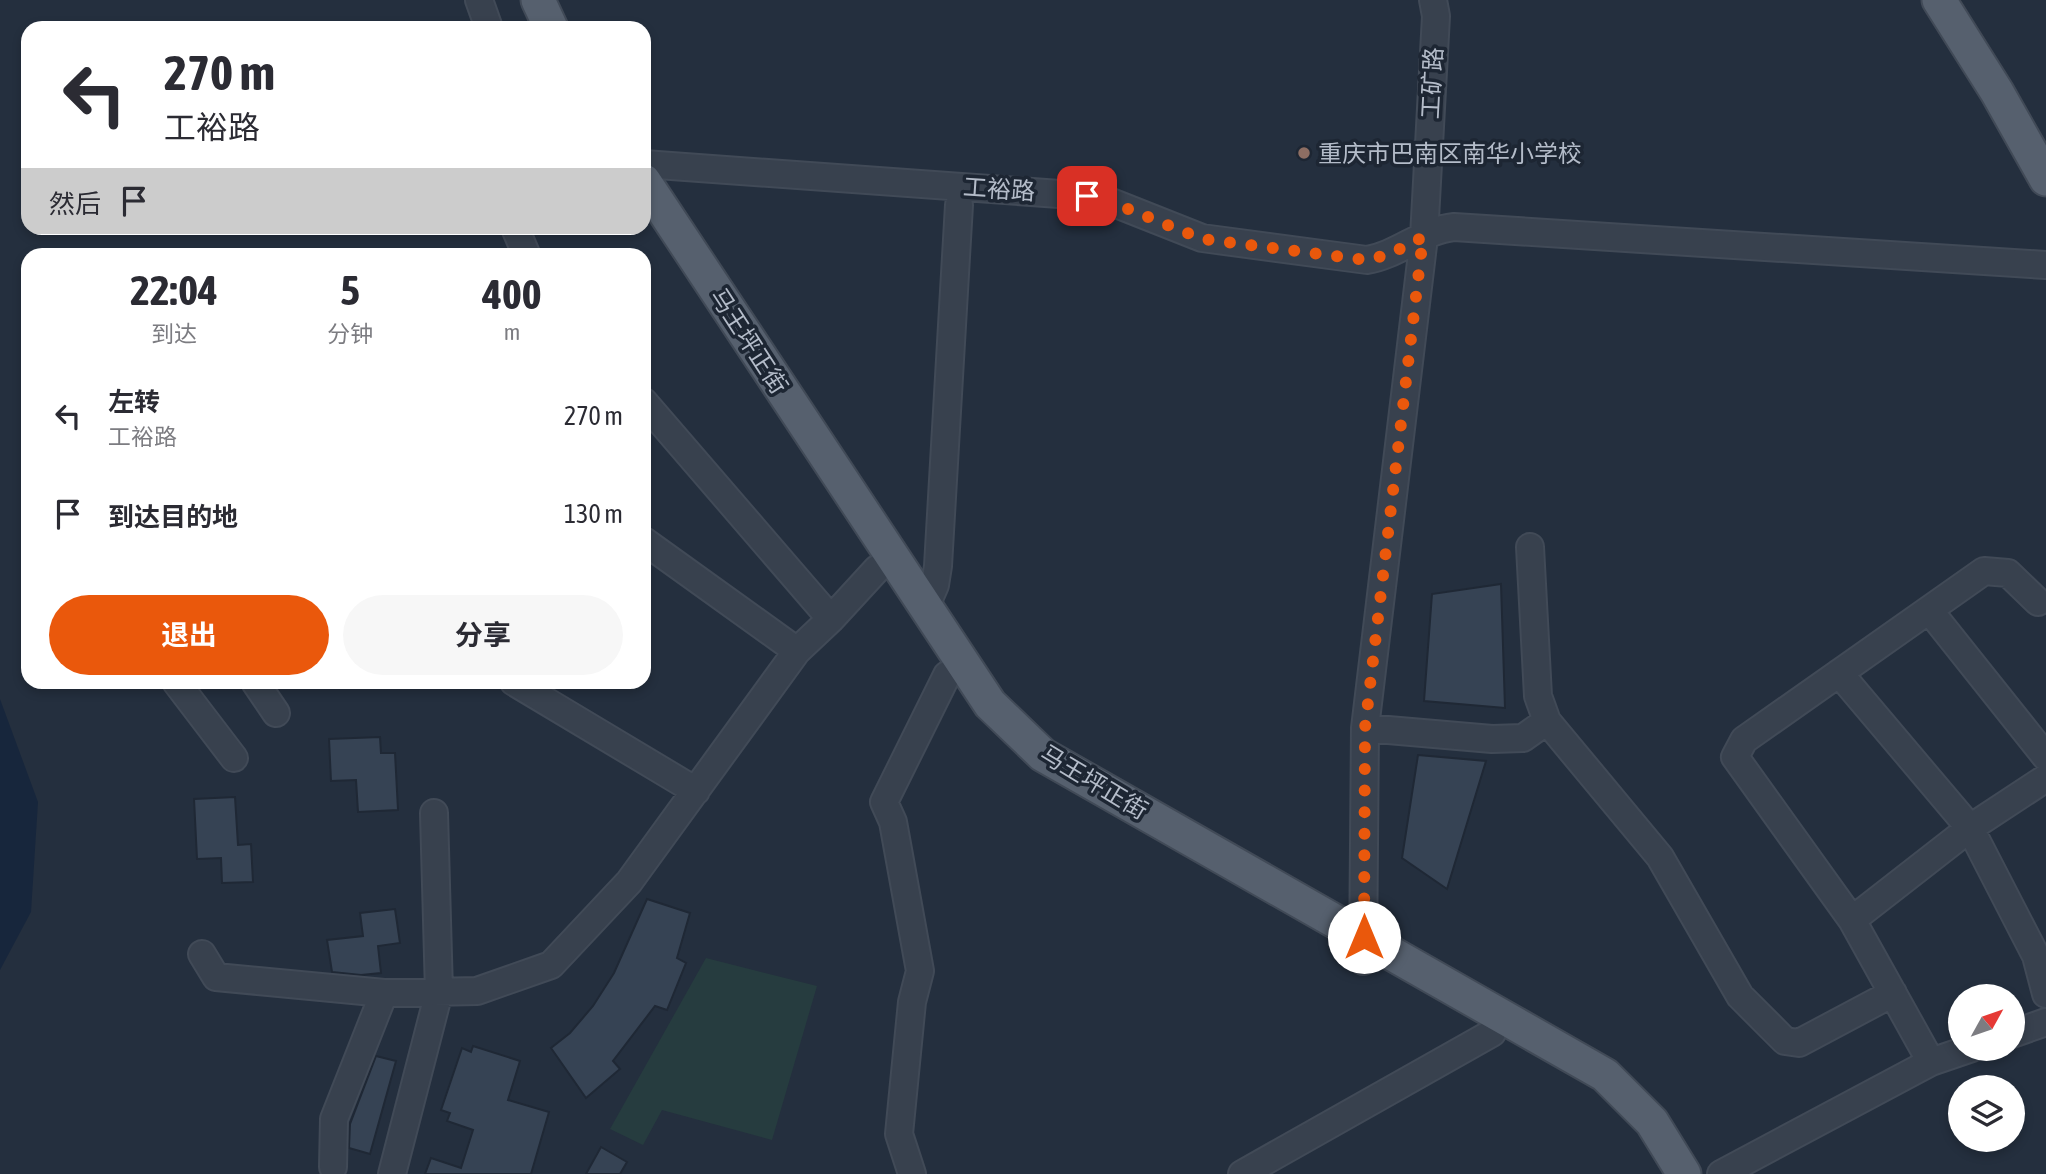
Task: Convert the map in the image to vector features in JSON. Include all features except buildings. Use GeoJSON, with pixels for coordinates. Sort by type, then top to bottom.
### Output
{"type":"FeatureCollection","features":[{"type":"Feature","properties":{"kind":"main road"},"geometry":{"type":"LineString","coordinates":[[514,0],[524,21]]}},
{"type":"Feature","properties":{"kind":"main road"},"geometry":{"type":"LineString","coordinates":[[538,0],[548,21]]}},
{"type":"Feature","properties":{"kind":"main road"},"geometry":{"type":"LineString","coordinates":[[1939,0],[1997,92],[2046,180]]}},
{"type":"Feature","properties":{"kind":"main road"},"geometry":{"type":"LineString","coordinates":[[1962,0],[2046,144]]}},
{"type":"Feature","properties":{"kind":"main road","name":"马王坪正街"},"geometry":{"type":"LineString","coordinates":[[651,191],[990,704],[1043,755],[1364,949],[1492,1033],[1592,1091],[1637,1137],[1658,1174]]}},
{"type":"Feature","properties":{"kind":"main road","name":"马王坪正街"},"geometry":{"type":"LineString","coordinates":[[651,227],[977,719],[1033,770],[1364,949],[1605,1075],[1652,1122],[1684,1174]]}},
{"type":"Feature","properties":{"kind":"street"},"geometry":{"type":"LineString","coordinates":[[479,0],[486,21]]}},
{"type":"Feature","properties":{"kind":"street","name":"工矿路"},"geometry":{"type":"LineString","coordinates":[[1364,949],[1365,728],[1422,244],[1436,16],[1433,0]]}},
{"type":"Feature","properties":{"kind":"street","name":"工裕路"},"geometry":{"type":"LineString","coordinates":[[651,165],[1087,196],[1106,200],[1202,239],[1367,260],[1422,244]]}},
{"type":"Feature","properties":{"kind":"street","name":"工裕路"},"geometry":{"type":"LineString","coordinates":[[651,181],[1104,217],[1199,251],[1366,272],[1386,268],[1422,244]]}},
{"type":"Feature","properties":{"kind":"street"},"geometry":{"type":"LineString","coordinates":[[925,608],[935,585],[938,566],[959,205]]}},
{"type":"Feature","properties":{"kind":"street"},"geometry":{"type":"LineString","coordinates":[[1422,244],[1435,231],[1454,227],[2046,265]]}},
{"type":"Feature","properties":{"kind":"street"},"geometry":{"type":"LineString","coordinates":[[1422,244],[1450,239],[2046,281]]}},
{"type":"Feature","properties":{"kind":"street"},"geometry":{"type":"LineString","coordinates":[[651,410],[831,619]]}},
{"type":"Feature","properties":{"kind":"street"},"geometry":{"type":"LineString","coordinates":[[651,546],[797,651]]}},
{"type":"Feature","properties":{"kind":"street"},"geometry":{"type":"LineString","coordinates":[[1530,547],[1538,696],[1547,721],[1660,857],[1740,996],[1785,1041],[1799,1043],[1893,993]]}},
{"type":"Feature","properties":{"kind":"street"},"geometry":{"type":"LineString","coordinates":[[202,954],[216,977],[384,993],[477,991],[551,965],[629,882],[797,651],[877,569]]}},
{"type":"Feature","properties":{"kind":"street"},"geometry":{"type":"LineString","coordinates":[[1931,1062],[1852,920],[1735,757],[1744,740],[1984,571],[2008,573],[2038,602]]}},
{"type":"Feature","properties":{"kind":"street"},"geometry":{"type":"LineString","coordinates":[[1929,610],[2046,757]]}},
{"type":"Feature","properties":{"kind":"street"},"geometry":{"type":"LineString","coordinates":[[1839,673],[1970,828],[2041,954],[2046,994]]}},
{"type":"Feature","properties":{"kind":"street"},"geometry":{"type":"LineString","coordinates":[[912,1174],[899,1134],[912,1002],[920,971],[893,822],[884,802],[947,675]]}},
{"type":"Feature","properties":{"kind":"street"},"geometry":{"type":"LineString","coordinates":[[181,689],[234,758]]}},
{"type":"Feature","properties":{"kind":"street"},"geometry":{"type":"LineString","coordinates":[[260,689],[276,713]]}},
{"type":"Feature","properties":{"kind":"street"},"geometry":{"type":"LineString","coordinates":[[526,689],[695,791]]}},
{"type":"Feature","properties":{"kind":"street"},"geometry":{"type":"LineString","coordinates":[[1365,728],[1492,739],[1523,738],[1547,721]]}},
{"type":"Feature","properties":{"kind":"street"},"geometry":{"type":"LineString","coordinates":[[1852,920],[1970,828],[2046,778]]}},
{"type":"Feature","properties":{"kind":"street"},"geometry":{"type":"LineString","coordinates":[[392,1174],[439,992],[434,813]]}},
{"type":"Feature","properties":{"kind":"street"},"geometry":{"type":"LineString","coordinates":[[333,1167],[334,1119],[384,993]]}},
{"type":"Feature","properties":{"kind":"street"},"geometry":{"type":"LineString","coordinates":[[2025,1029],[2046,1022]]}},
{"type":"Feature","properties":{"kind":"street"},"geometry":{"type":"LineString","coordinates":[[1242,1174],[1492,1033]]}},
{"type":"Feature","properties":{"kind":"street"},"geometry":{"type":"LineString","coordinates":[[1721,1174],[1931,1062],[1948,1056]]}},
{"type":"Feature","properties":{"kind":"green space"},"geometry":{"type":"Polygon","coordinates":[[[706,958],[817,986],[772,1140],[662,1110],[643,1145],[610,1129],[706,958]]]}},
{"type":"Feature","properties":{"kind":"water"},"geometry":{"type":"Polygon","coordinates":[[[0,699],[38,802],[31,912],[0,970],[0,699]]]}},
{"type":"Feature","properties":{"kind":"place","name":"重庆市巴南区南华小学校"},"geometry":{"type":"Point","coordinates":[1304,153]}},
{"type":"Feature","properties":{"kind":"route"},"geometry":{"type":"LineString","coordinates":[[1087,196],[1106,200],[1202,239],[1367,260],[1390,254],[1423,237],[1365,728],[1364,937]]}}]}
